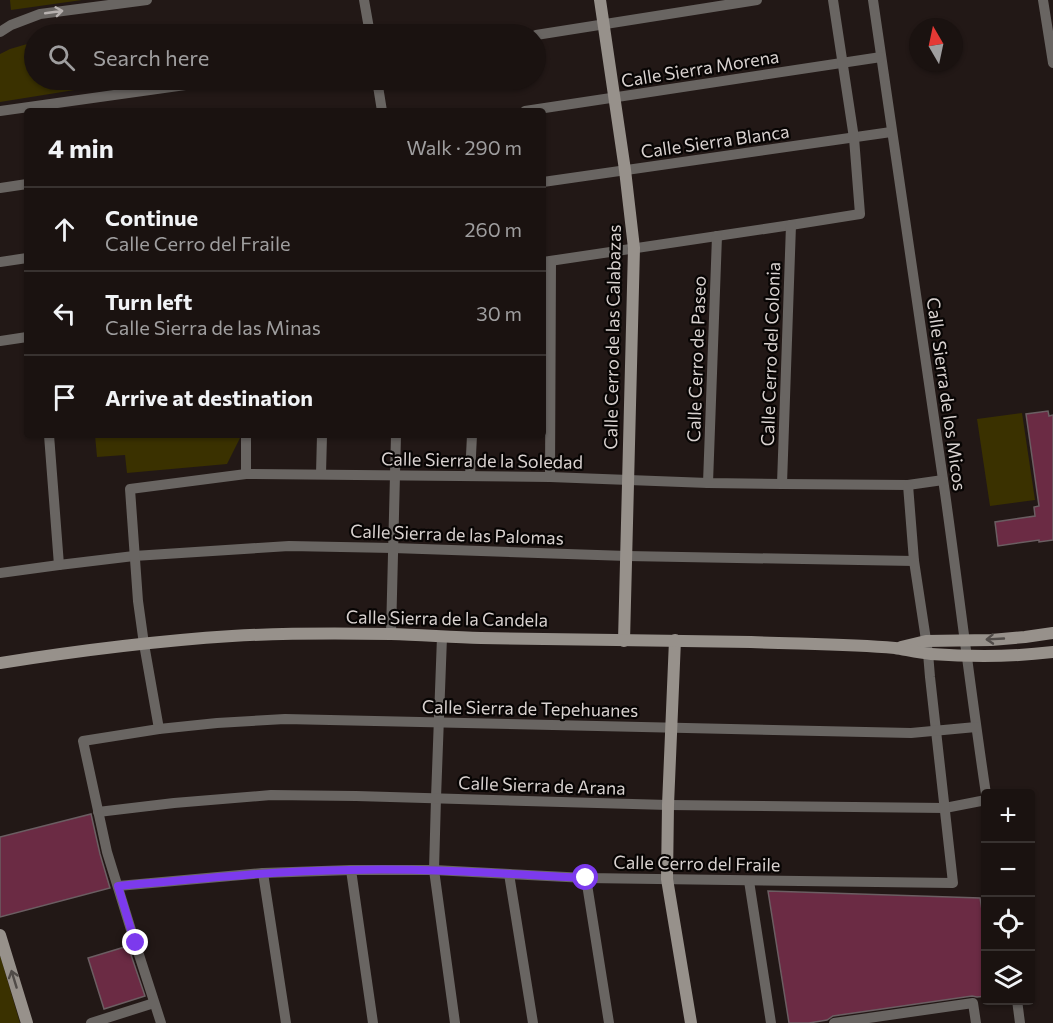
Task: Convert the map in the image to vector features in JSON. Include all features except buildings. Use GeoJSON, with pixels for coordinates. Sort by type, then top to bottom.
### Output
{"type":"FeatureCollection","features":[{"type":"Feature","properties":{"kind":"street"},"geometry":{"type":"LineString","coordinates":[[0,32],[11,25],[40,14],[147,0]]}},
{"type":"Feature","properties":{"kind":"street"},"geometry":{"type":"LineString","coordinates":[[364,0],[368,24]]}},
{"type":"Feature","properties":{"kind":"street","name":"Calle Cerro de las Calabazas"},"geometry":{"type":"LineString","coordinates":[[600,0],[626,170],[634,248],[624,641]]}},
{"type":"Feature","properties":{"kind":"street"},"geometry":{"type":"LineString","coordinates":[[546,34],[757,0]]}},
{"type":"Feature","properties":{"kind":"street"},"geometry":{"type":"LineString","coordinates":[[550,477],[547,261],[860,214],[854,138],[833,0]]}},
{"type":"Feature","properties":{"kind":"street","name":"Calle Sierra de los Micos"},"geometry":{"type":"LineString","coordinates":[[873,0],[985,789]]}},
{"type":"Feature","properties":{"kind":"street"},"geometry":{"type":"LineString","coordinates":[[1043,0],[1049,14],[1053,63]]}},
{"type":"Feature","properties":{"kind":"street","name":"Calle Sierra Morena"},"geometry":{"type":"LineString","coordinates":[[546,108],[881,57]]}},
{"type":"Feature","properties":{"kind":"street"},"geometry":{"type":"LineString","coordinates":[[0,111],[150,90]]}},
{"type":"Feature","properties":{"kind":"street"},"geometry":{"type":"LineString","coordinates":[[379,90],[382,108]]}},
{"type":"Feature","properties":{"kind":"street","name":"Calle Sierra Blanca"},"geometry":{"type":"LineString","coordinates":[[546,182],[891,132]]}},
{"type":"Feature","properties":{"kind":"street"},"geometry":{"type":"LineString","coordinates":[[0,188],[24,184]]}},
{"type":"Feature","properties":{"kind":"street","name":"Calle Cerro del Colonia"},"geometry":{"type":"LineString","coordinates":[[782,484],[791,225]]}},
{"type":"Feature","properties":{"kind":"street","name":"Calle Cerro de Paseo"},"geometry":{"type":"LineString","coordinates":[[708,483],[717,236]]}},
{"type":"Feature","properties":{"kind":"street"},"geometry":{"type":"LineString","coordinates":[[0,262],[24,258]]}},
{"type":"Feature","properties":{"kind":"street"},"geometry":{"type":"LineString","coordinates":[[0,341],[24,337]]}},
{"type":"Feature","properties":{"kind":"street"},"geometry":{"type":"LineString","coordinates":[[49,438],[59,565]]}},
{"type":"Feature","properties":{"kind":"street"},"geometry":{"type":"LineString","coordinates":[[246,438],[246,474]]}},
{"type":"Feature","properties":{"kind":"street"},"geometry":{"type":"LineString","coordinates":[[321,474],[322,438]]}},
{"type":"Feature","properties":{"kind":"street"},"geometry":{"type":"LineString","coordinates":[[391,634],[396,438]]}},
{"type":"Feature","properties":{"kind":"street"},"geometry":{"type":"LineString","coordinates":[[470,477],[472,438]]}},
{"type":"Feature","properties":{"kind":"street","name":"Calle Sierra de la Soledad"},"geometry":{"type":"LineString","coordinates":[[134,556],[130,489],[246,474],[550,477],[782,484],[908,485],[943,480]]}},
{"type":"Feature","properties":{"kind":"street"},"geometry":{"type":"LineString","coordinates":[[908,485],[914,561],[927,647],[945,808]]}},
{"type":"Feature","properties":{"kind":"street","name":"Calle Sierra de las Palomas"},"geometry":{"type":"LineString","coordinates":[[0,573],[134,556],[289,546],[627,556],[914,561]]}},
{"type":"Feature","properties":{"kind":"street"},"geometry":{"type":"LineString","coordinates":[[134,556],[144,644],[159,729]]}},
{"type":"Feature","properties":{"kind":"street","name":"Calle Sierra de la Candela"},"geometry":{"type":"LineString","coordinates":[[0,663],[144,644],[230,636],[309,633],[927,647]]}},
{"type":"Feature","properties":{"kind":"street"},"geometry":{"type":"LineString","coordinates":[[927,647],[964,640],[1003,639],[1053,633]]}},
{"type":"Feature","properties":{"kind":"street"},"geometry":{"type":"LineString","coordinates":[[442,637],[434,870],[455,1023]]}},
{"type":"Feature","properties":{"kind":"street"},"geometry":{"type":"LineString","coordinates":[[675,640],[667,879],[691,1023]]}},
{"type":"Feature","properties":{"kind":"street"},"geometry":{"type":"LineString","coordinates":[[927,647],[966,656],[1053,652]]}},
{"type":"Feature","properties":{"kind":"street","name":"Calle Sierra de Tepehuanes"},"geometry":{"type":"LineString","coordinates":[[98,812],[83,741],[217,723],[285,719],[911,733],[976,728]]}},
{"type":"Feature","properties":{"kind":"street","name":"Calle Sierra de Arana"},"geometry":{"type":"LineString","coordinates":[[98,812],[271,795],[668,805],[945,808],[981,801]]}},
{"type":"Feature","properties":{"kind":"street","name":"Calle Cerro del Fraile"},"geometry":{"type":"LineString","coordinates":[[118,886],[263,873],[351,870],[434,870],[586,878],[953,883],[945,808]]}},
{"type":"Feature","properties":{"kind":"street"},"geometry":{"type":"LineString","coordinates":[[98,812],[107,852],[162,1023]]}},
{"type":"Feature","properties":{"kind":"street"},"geometry":{"type":"LineString","coordinates":[[351,870],[373,1023]]}},
{"type":"Feature","properties":{"kind":"street"},"geometry":{"type":"LineString","coordinates":[[263,873],[286,1023]]}},
{"type":"Feature","properties":{"kind":"street"},"geometry":{"type":"LineString","coordinates":[[509,874],[533,1023]]}},
{"type":"Feature","properties":{"kind":"street"},"geometry":{"type":"LineString","coordinates":[[586,878],[609,1023]]}},
{"type":"Feature","properties":{"kind":"street"},"geometry":{"type":"LineString","coordinates":[[749,881],[771,1023]]}},
{"type":"Feature","properties":{"kind":"street"},"geometry":{"type":"LineString","coordinates":[[0,935],[27,1023]]}},
{"type":"Feature","properties":{"kind":"street"},"geometry":{"type":"LineString","coordinates":[[91,1023],[154,1003]]}},
{"type":"Feature","properties":{"kind":"street"},"geometry":{"type":"LineString","coordinates":[[834,1023],[973,1003],[976,1023]]}},
{"type":"Feature","properties":{"kind":"street"},"geometry":{"type":"LineString","coordinates":[[1018,1005],[1020,1023]]}},
{"type":"Feature","properties":{"kind":"shaded area"},"geometry":{"type":"Polygon","coordinates":[[[10,0],[82,0],[11,10],[10,0]]]}},
{"type":"Feature","properties":{"kind":"shaded area"},"geometry":{"type":"Polygon","coordinates":[[[24,45],[24,90],[75,90],[0,102],[0,54],[24,45]]]}},
{"type":"Feature","properties":{"kind":"shaded area"},"geometry":{"type":"Polygon","coordinates":[[[1022,413],[1035,500],[990,506],[977,419],[1022,413]]]}},
{"type":"Feature","properties":{"kind":"shaded area"},"geometry":{"type":"Polygon","coordinates":[[[95,438],[240,438],[227,464],[127,473],[125,455],[97,457],[95,438]]]}},
{"type":"Feature","properties":{"kind":"shaded area"},"geometry":{"type":"Polygon","coordinates":[[[0,955],[20,1023],[0,1023],[0,955]]]}},
{"type":"Feature","properties":{"kind":"route"},"geometry":{"type":"LineString","coordinates":[[136,943],[118,886],[263,873],[351,870],[434,870],[586,878]]}}]}
